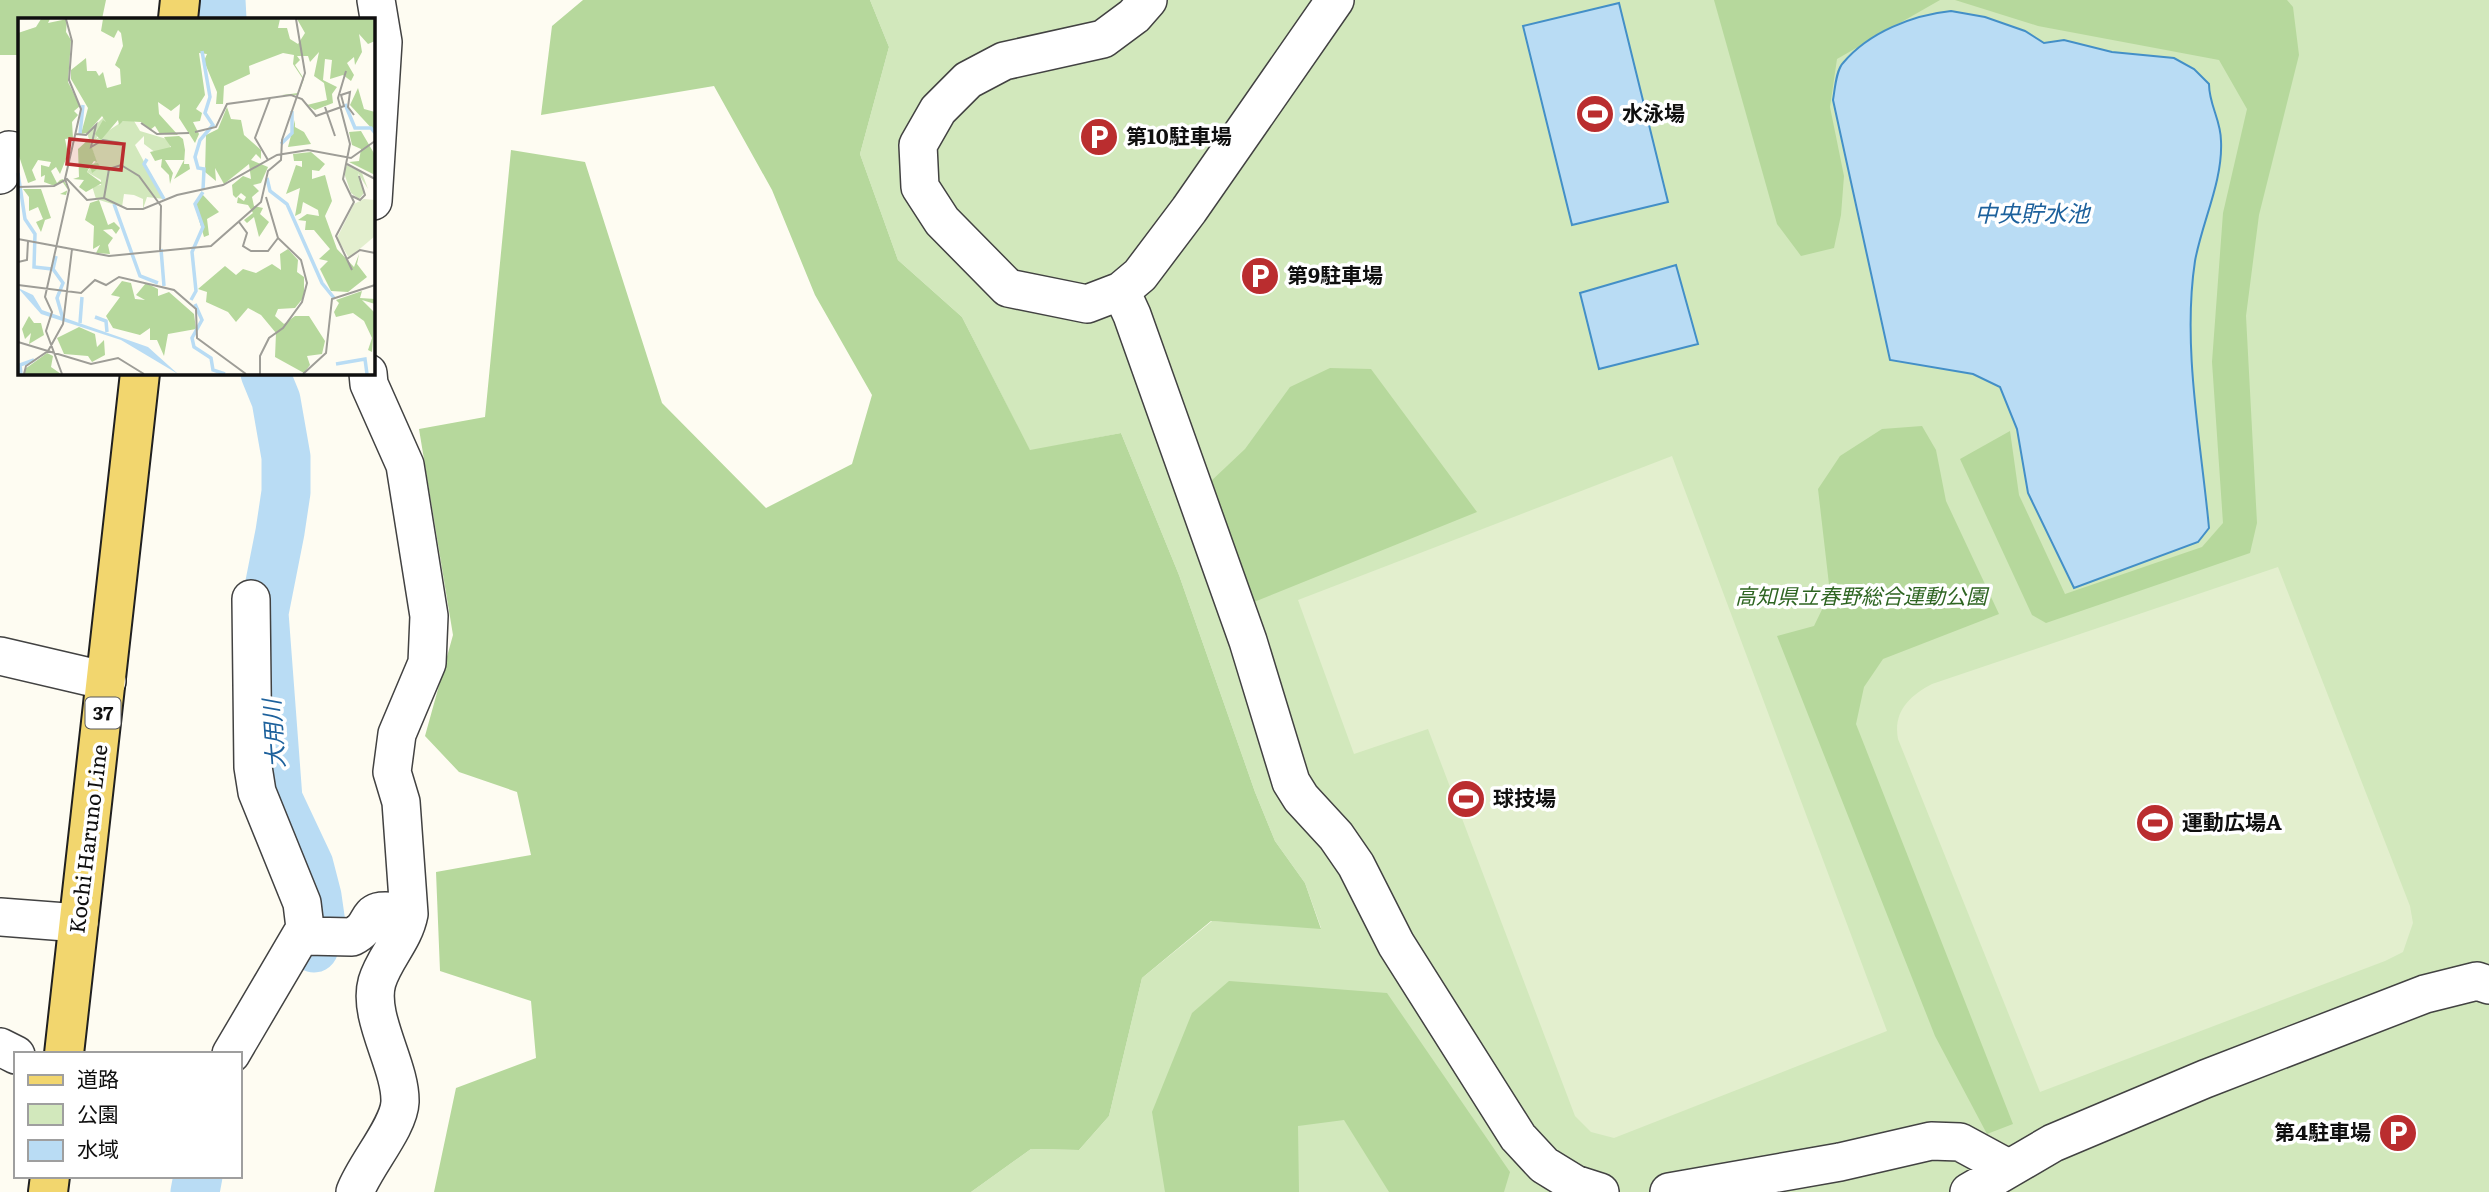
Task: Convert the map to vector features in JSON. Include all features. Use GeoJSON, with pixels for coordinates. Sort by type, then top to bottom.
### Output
{"type":"FeatureCollection","features":[{"type":"Feature","properties":{"kind":"main road"},"geometry":{"type":"LineString","coordinates":[[178,18],[180,0]]}},
{"type":"Feature","properties":{"kind":"main road","name":"Kochi Haruno Line"},"geometry":{"type":"LineString","coordinates":[[64,1052],[140,374]]}},
{"type":"Feature","properties":{"kind":"street"},"geometry":{"type":"LineString","coordinates":[[374,185],[383,42],[376,0]]}},
{"type":"Feature","properties":{"kind":"street"},"geometry":{"type":"LineString","coordinates":[[1148,0],[1134,16],[1103,39],[1004,61],[968,80],[938,110],[918,145],[920,187],[942,221],[1008,288],[1087,304],[1121,291],[1140,275],[1189,211],[1335,0]]}},
{"type":"Feature","properties":{"kind":"street"},"geometry":{"type":"LineString","coordinates":[[0,175],[9,150],[18,152]]}},
{"type":"Feature","properties":{"kind":"street"},"geometry":{"type":"LineString","coordinates":[[1121,291],[1132,315],[1248,641],[1291,782],[1301,798],[1336,836],[1356,865],[1396,944],[1518,1137],[1544,1166],[1575,1184],[1600,1192]]}},
{"type":"Feature","properties":{"kind":"street"},"geometry":{"type":"LineString","coordinates":[[355,1192],[367,1165],[398,1117],[400,1099],[376,999],[377,981],[406,931],[410,914],[401,802],[392,772],[397,734],[427,663],[429,616],[405,465],[373,395],[368,374]]}},
{"type":"Feature","properties":{"kind":"street"},"geometry":{"type":"LineString","coordinates":[[251,599],[253,766],[257,792],[318,937]]}},
{"type":"Feature","properties":{"kind":"street"},"geometry":{"type":"LineString","coordinates":[[0,656],[107,681]]}},
{"type":"Feature","properties":{"kind":"street"},"geometry":{"type":"LineString","coordinates":[[232,1052],[301,935],[343,939],[358,934],[369,917],[376,912],[383,910],[410,914]]}},
{"type":"Feature","properties":{"kind":"street"},"geometry":{"type":"LineString","coordinates":[[0,917],[79,923]]}},
{"type":"Feature","properties":{"kind":"street"},"geometry":{"type":"LineString","coordinates":[[1969,1192],[2053,1143],[2205,1079],[2425,994],[2477,981],[2489,985]]}},
{"type":"Feature","properties":{"kind":"street"},"geometry":{"type":"LineString","coordinates":[[1669,1192],[1840,1162],[1931,1141],[1960,1142],[2008,1168]]}},
{"type":"Feature","properties":{"kind":"green space"},"geometry":{"type":"Polygon","coordinates":[[[0,0],[106,0],[102,18],[18,18],[18,55],[0,55],[0,0]]]}},
{"type":"Feature","properties":{"kind":"green space"},"geometry":{"type":"Polygon","coordinates":[[[583,0],[870,0],[889,47],[860,154],[898,260],[962,317],[1030,450],[1121,433],[1179,575],[1255,792],[1275,841],[1305,883],[1321,929],[1211,921],[1142,978],[1109,1116],[1079,1150],[1031,1149],[971,1192],[434,1192],[456,1088],[536,1058],[531,1001],[440,971],[436,872],[531,855],[517,792],[459,772],[425,736],[453,635],[419,429],[485,417],[511,150],[585,162],[662,403],[766,508],[852,464],[872,395],[815,295],[772,190],[714,86],[541,115],[552,26],[583,0]]]}},
{"type":"Feature","properties":{"kind":"green space","name":"高知県立春野総合運動公園"},"geometry":{"type":"Polygon","coordinates":[[[870,0],[2489,0],[2489,1192],[971,1192],[1031,1149],[1079,1150],[1109,1116],[1142,978],[1212,921],[1321,928],[1305,883],[1275,841],[1255,792],[1179,575],[1121,433],[1030,451],[962,317],[898,260],[860,154],[889,47],[870,0]]]}},
{"type":"Feature","properties":{"kind":"green space"},"geometry":{"type":"Polygon","coordinates":[[[1714,0],[1940,0],[1837,59],[1830,107],[1844,176],[1841,215],[1834,248],[1801,256],[1777,224],[1714,0]]]}},
{"type":"Feature","properties":{"kind":"green space"},"geometry":{"type":"Polygon","coordinates":[[[1955,0],[2287,0],[2293,7],[2299,55],[2259,215],[2246,316],[2257,523],[2250,553],[2046,623],[2032,615],[1960,459],[2010,431],[2019,495],[2065,594],[2202,547],[2223,523],[2212,362],[2223,213],[2247,109],[2219,60],[2038,26],[1955,0]]]}},
{"type":"Feature","properties":{"kind":"green space"},"geometry":{"type":"Polygon","coordinates":[[[1330,368],[1371,369],[1477,512],[1254,602],[1209,483],[1245,449],[1290,387],[1330,368]]]}},
{"type":"Feature","properties":{"kind":"green space"},"geometry":{"type":"Polygon","coordinates":[[[1922,426],[1936,450],[1946,501],[1999,614],[1883,659],[1864,687],[1856,724],[2013,1124],[1987,1134],[1935,1036],[1777,636],[1814,626],[1830,593],[1818,489],[1840,456],[1882,429],[1922,426]]]}},
{"type":"Feature","properties":{"kind":"green space"},"geometry":{"type":"Polygon","coordinates":[[[1672,456],[1887,1031],[1614,1138],[1591,1132],[1575,1116],[1428,729],[1354,754],[1298,600],[1672,456]]]}},
{"type":"Feature","properties":{"kind":"green space","name":"運動広場A"},"geometry":{"type":"Polygon","coordinates":[[[2278,567],[2410,906],[2413,923],[2403,952],[2040,1092],[1898,739],[1900,713],[1916,694],[1932,684],[2278,567]]]}},
{"type":"Feature","properties":{"kind":"green space"},"geometry":{"type":"Polygon","coordinates":[[[1229,981],[1387,993],[1510,1172],[1504,1192],[1389,1192],[1344,1120],[1298,1126],[1299,1192],[1165,1192],[1152,1112],[1192,1013],[1229,981]]]}},
{"type":"Feature","properties":{"kind":"water","name":"水泳場"},"geometry":{"type":"Polygon","coordinates":[[[1619,3],[1668,202],[1572,225],[1523,26],[1619,3]]]}},
{"type":"Feature","properties":{"kind":"water","name":"中央貯水池"},"geometry":{"type":"Polygon","coordinates":[[[1951,11],[1985,17],[2025,31],[2044,43],[2064,40],[2112,52],[2174,58],[2194,69],[2209,84],[2219,126],[2219,171],[2195,261],[2191,326],[2194,394],[2209,528],[2198,542],[2074,588],[2028,493],[2017,429],[2000,387],[1973,374],[1890,360],[1833,100],[1841,66],[1866,42],[1907,21],[1951,11]]]}},
{"type":"Feature","properties":{"kind":"water"},"geometry":{"type":"Polygon","coordinates":[[[1676,265],[1698,344],[1599,369],[1580,293],[1676,265]]]}},
{"type":"Feature","properties":{"kind":"waterway","name":"大用川"},"geometry":{"type":"LineString","coordinates":[[221,0],[222,18]]}},
{"type":"Feature","properties":{"kind":"waterway","name":"大用川"},"geometry":{"type":"LineString","coordinates":[[265,374],[276,400],[286,457],[286,492],[264,613],[278,799],[309,865],[317,896],[321,924],[314,948]]}},
{"type":"Feature","properties":{"kind":"waterway","name":"大用川"},"geometry":{"type":"LineString","coordinates":[[195,1192],[198,1178]]}},
{"type":"Feature","properties":{"kind":"place","name":"水泳場"},"geometry":{"type":"Point","coordinates":[1595,114]}},
{"type":"Feature","properties":{"kind":"place","name":"第10駐車場"},"geometry":{"type":"Point","coordinates":[1099,137]}},
{"type":"Feature","properties":{"kind":"place","name":"第9駐車場"},"geometry":{"type":"Point","coordinates":[1260,276]}},
{"type":"Feature","properties":{"kind":"place","name":"球技場"},"geometry":{"type":"Point","coordinates":[1466,799]}},
{"type":"Feature","properties":{"kind":"place","name":"運動広場A"},"geometry":{"type":"Point","coordinates":[2155,823]}},
{"type":"Feature","properties":{"kind":"place","name":"第4駐車場"},"geometry":{"type":"Point","coordinates":[2398,1133]}}]}
